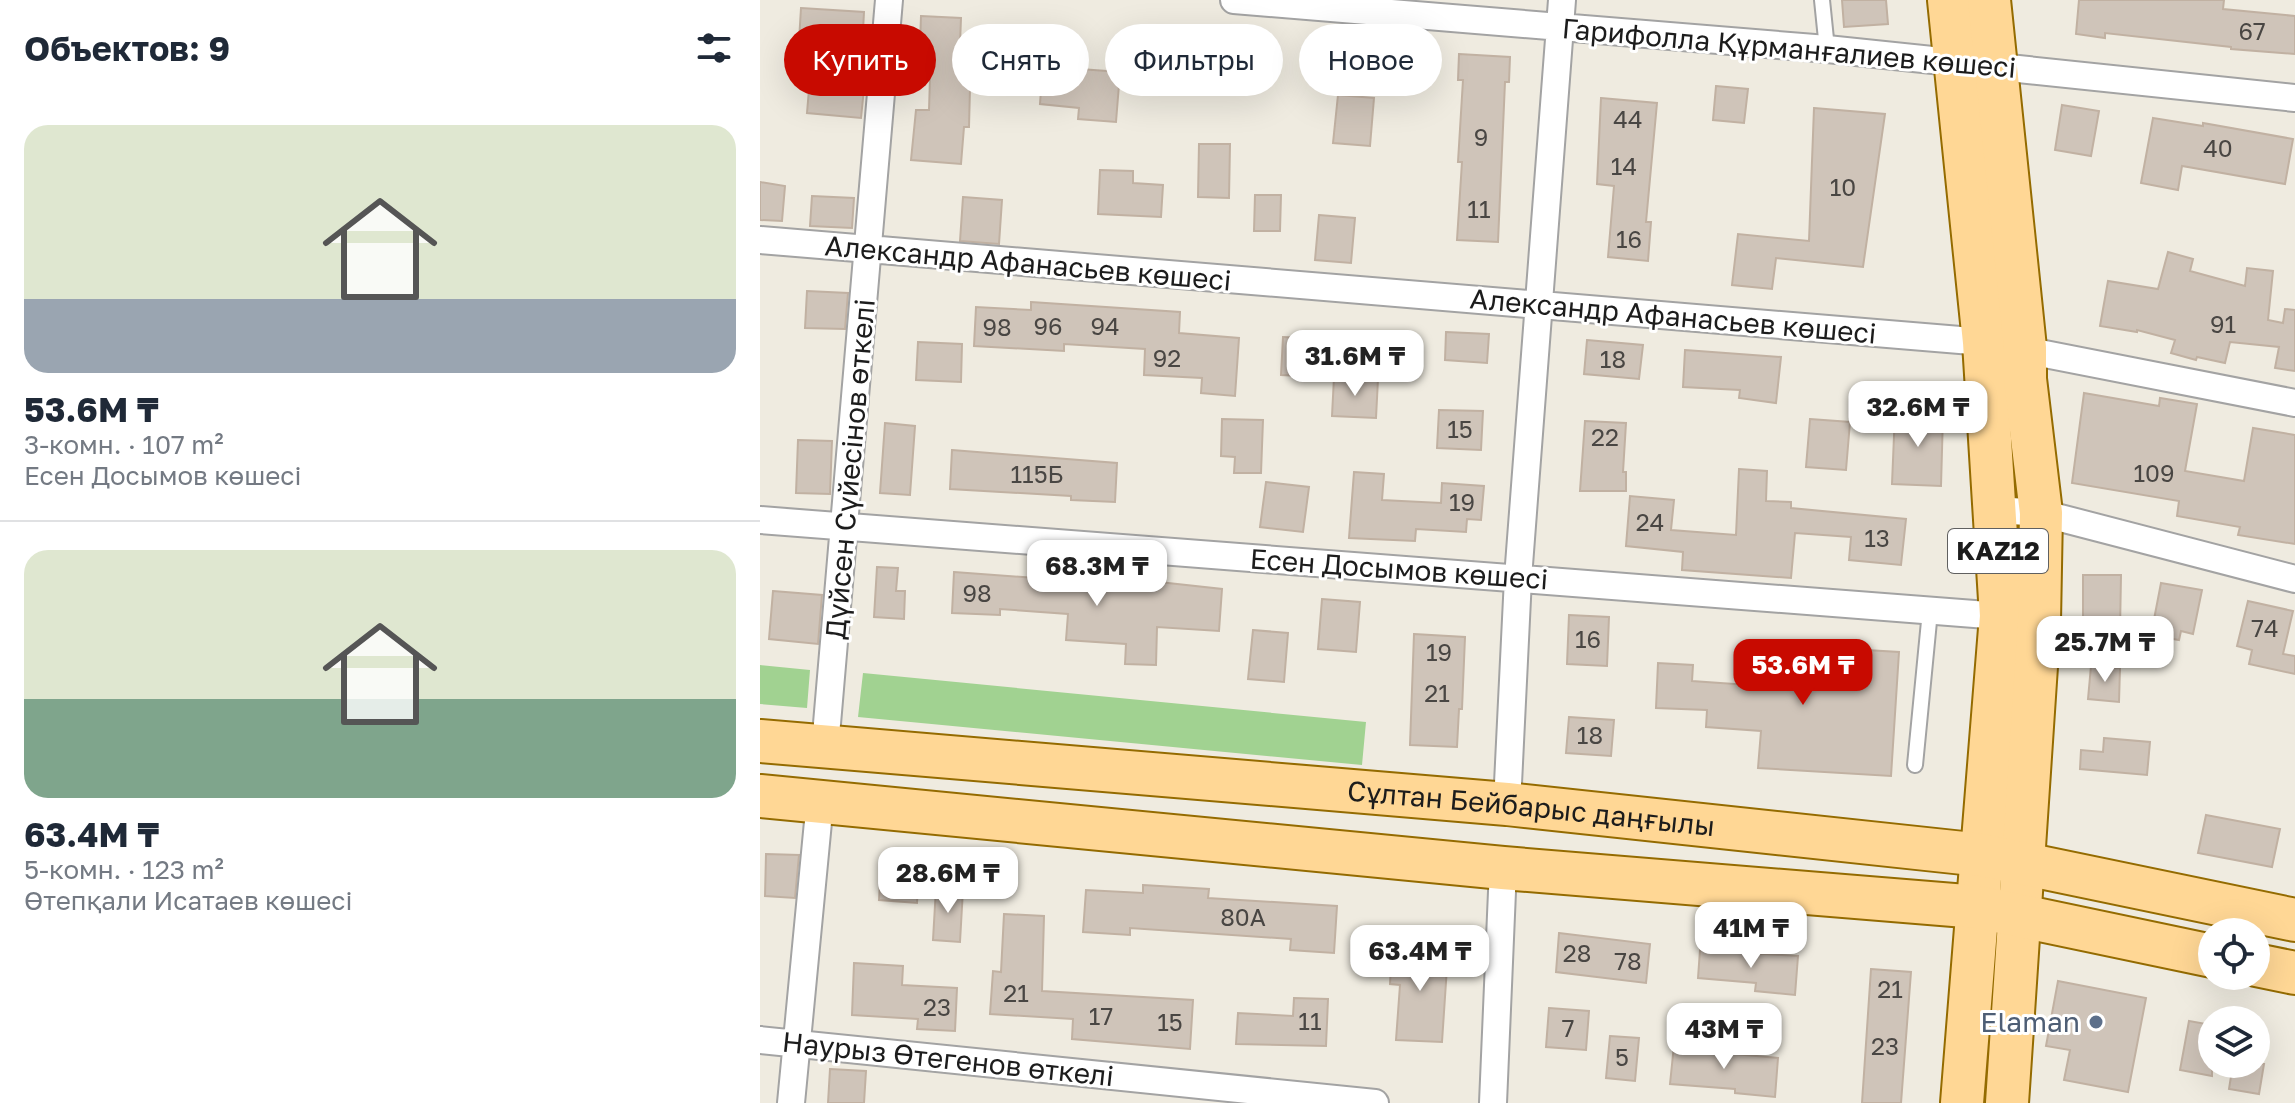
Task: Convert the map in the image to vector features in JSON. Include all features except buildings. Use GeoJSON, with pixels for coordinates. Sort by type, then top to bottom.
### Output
{"type":"FeatureCollection","features":[{"type":"Feature","properties":{"kind":"main road","name":"KAZ12"},"geometry":{"type":"LineString","coordinates":[[1949,0],[1984,342],[1996,510],[2020,618]]}},
{"type":"Feature","properties":{"kind":"main road","name":"KAZ12"},"geometry":{"type":"LineString","coordinates":[[1989,0],[2025,348],[2025,379],[2041,513],[2020,618],[2002,858],[2018,915],[2007,1103]]}},
{"type":"Feature","properties":{"kind":"main road","name":"Сұлтан Бейбарыс даңғылы"},"geometry":{"type":"LineString","coordinates":[[760,741],[1507,804],[2002,858],[2295,920]]}},
{"type":"Feature","properties":{"kind":"main road","name":"Сұлтан Бейбарыс даңғылы"},"geometry":{"type":"LineString","coordinates":[[760,796],[1503,868],[1978,907],[2198,953]]}},
{"type":"Feature","properties":{"kind":"main road","name":"KAZ12"},"geometry":{"type":"LineString","coordinates":[[1962,1103],[1978,907],[2002,858]]}},
{"type":"Feature","properties":{"kind":"main road"},"geometry":{"type":"LineString","coordinates":[[2270,968],[2295,973]]}},
{"type":"Feature","properties":{"kind":"street","name":"Дүйсен Сүйесінов өткелі"},"geometry":{"type":"LineString","coordinates":[[825,747],[889,0]]}},
{"type":"Feature","properties":{"kind":"street","name":"Гарифолла Құрманғалиев көшесі"},"geometry":{"type":"LineString","coordinates":[[1234,0],[1827,49],[2295,98]]}},
{"type":"Feature","properties":{"kind":"street"},"geometry":{"type":"LineString","coordinates":[[1507,804],[1518,578],[1562,0]]}},
{"type":"Feature","properties":{"kind":"street","name":"Александр Афанасьев көшесі"},"geometry":{"type":"LineString","coordinates":[[760,240],[1984,342],[2295,403]]}},
{"type":"Feature","properties":{"kind":"street"},"geometry":{"type":"LineString","coordinates":[[1996,510],[2041,513],[2295,579]]}},
{"type":"Feature","properties":{"kind":"street","name":"Есен Досымов көшесі"},"geometry":{"type":"LineString","coordinates":[[760,520],[2020,618]]}},
{"type":"Feature","properties":{"kind":"street"},"geometry":{"type":"LineString","coordinates":[[791,1103],[820,801]]}},
{"type":"Feature","properties":{"kind":"street"},"geometry":{"type":"LineString","coordinates":[[1493,1103],[1503,868]]}},
{"type":"Feature","properties":{"kind":"street","name":"Наурыз Өтегенов өткелі"},"geometry":{"type":"LineString","coordinates":[[760,1040],[1375,1103]]}},
{"type":"Feature","properties":{"kind":"lane"},"geometry":{"type":"LineString","coordinates":[[1822,0],[1827,49]]}},
{"type":"Feature","properties":{"kind":"lane"},"geometry":{"type":"LineString","coordinates":[[1915,765],[1930,611]]}},
{"type":"Feature","properties":{"kind":"green space"},"geometry":{"type":"Polygon","coordinates":[[[760,665],[810,670],[807,708],[760,704],[760,665]]]}},
{"type":"Feature","properties":{"kind":"green space"},"geometry":{"type":"Polygon","coordinates":[[[863,673],[1366,722],[1362,765],[858,717],[863,673]]]}},
{"type":"Feature","properties":{"kind":"place","name":"Elaman"},"geometry":{"type":"Point","coordinates":[2096,1022]}}]}
